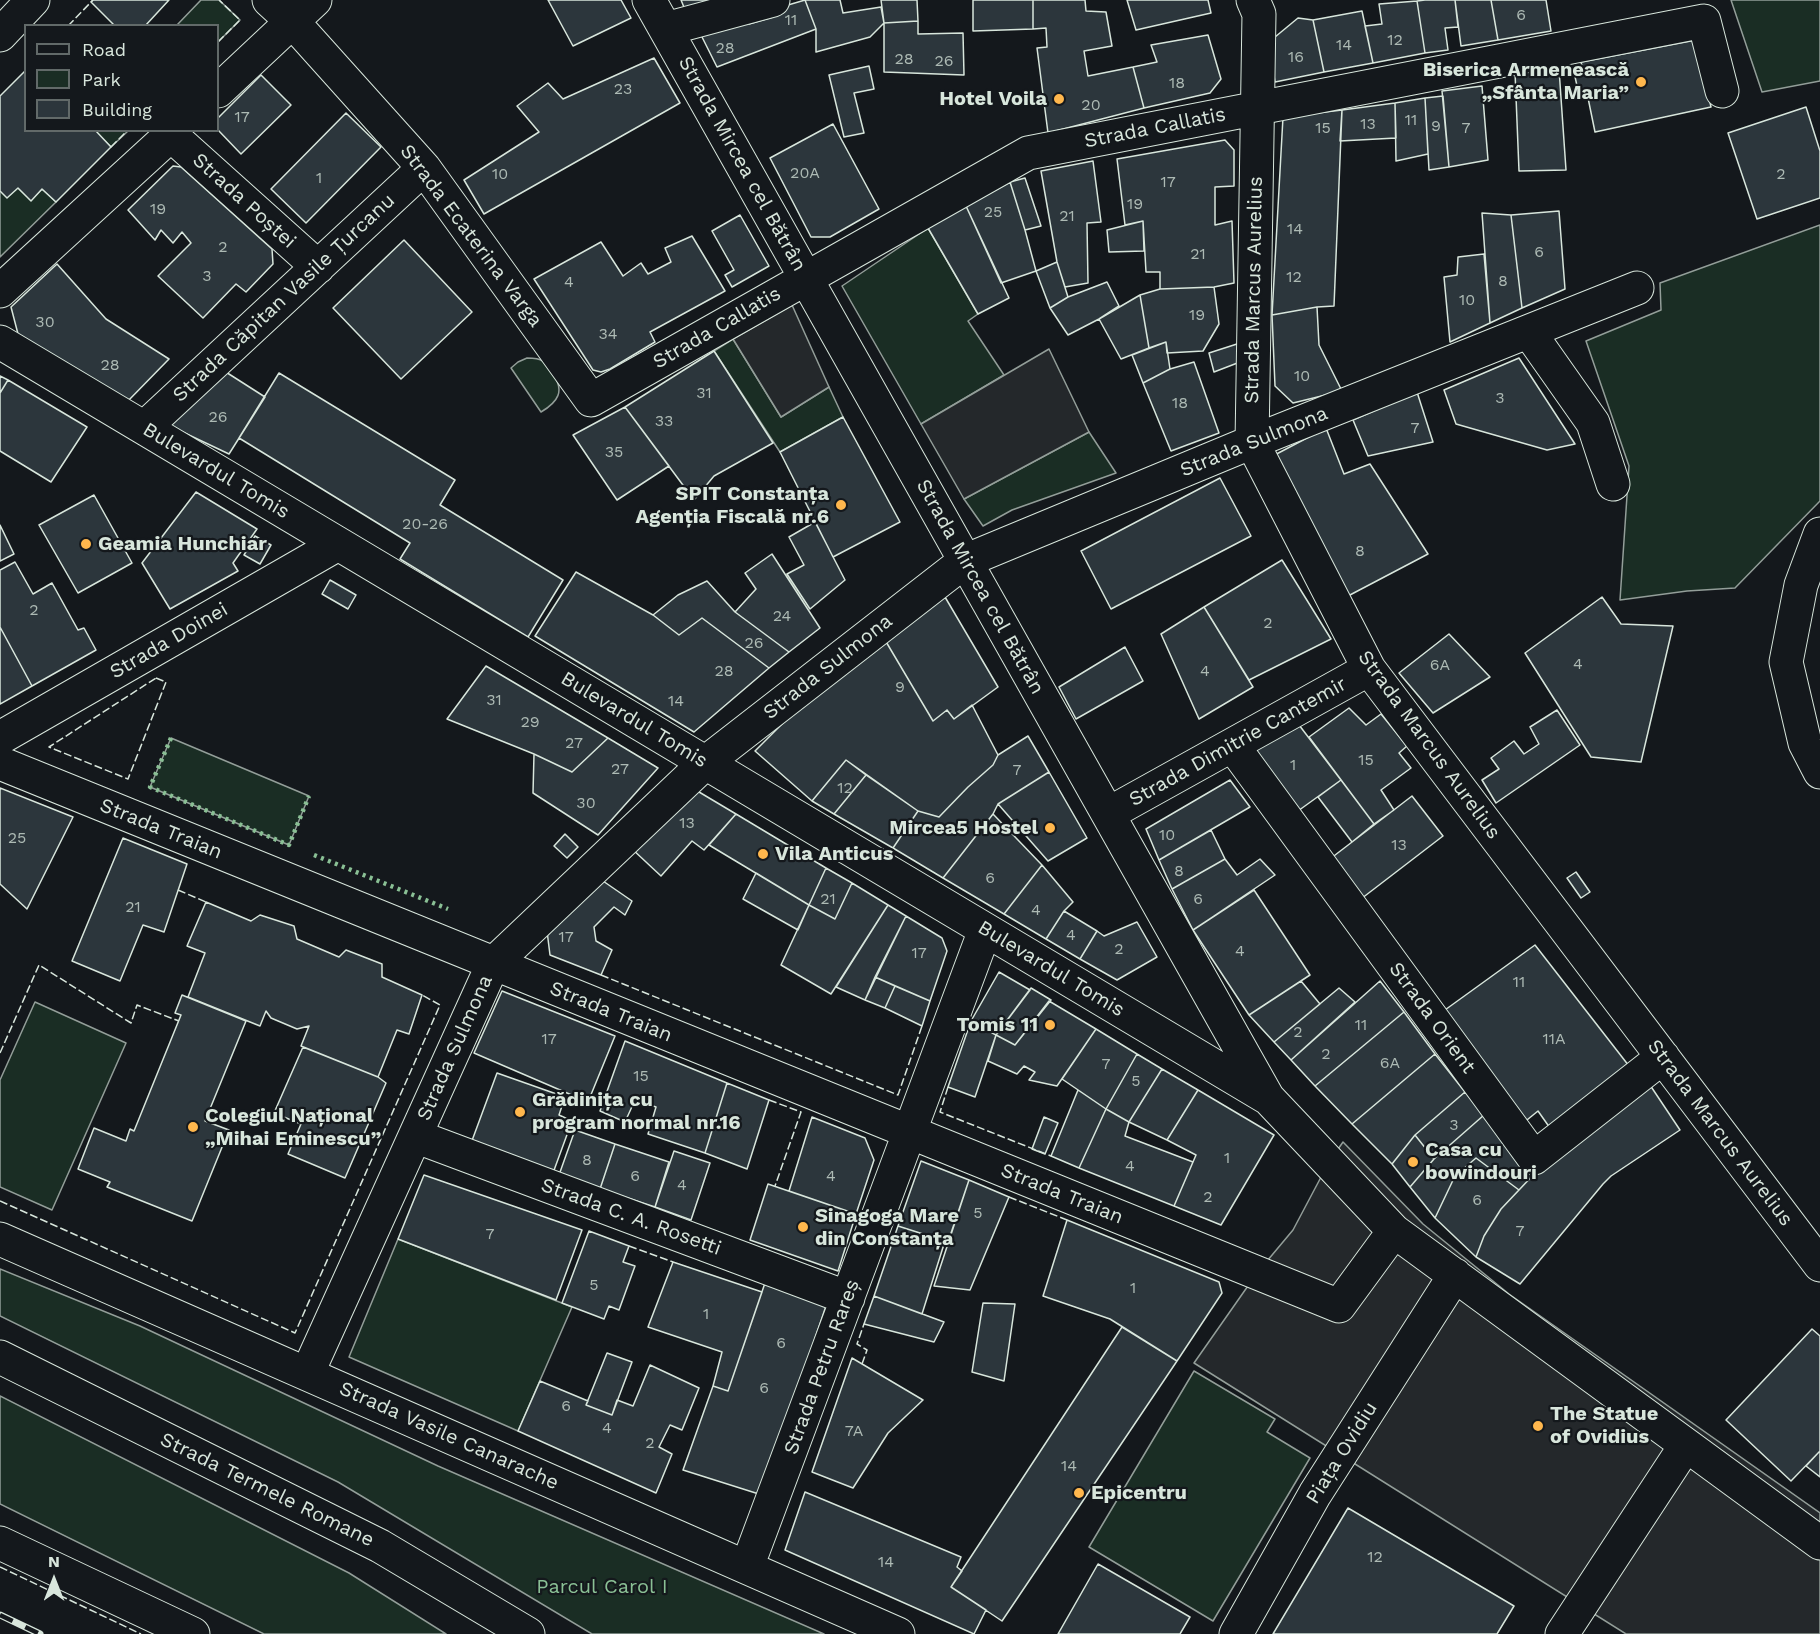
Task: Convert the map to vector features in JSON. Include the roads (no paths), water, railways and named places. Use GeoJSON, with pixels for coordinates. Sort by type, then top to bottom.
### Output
{"type":"FeatureCollection","features":[{"type":"Feature","properties":{"kind":"street"},"geometry":{"type":"LineString","coordinates":[[0,35],[33,0]]}},
{"type":"Feature","properties":{"kind":"street","name":"Strada Mircea cel Bătrân"},"geometry":{"type":"LineString","coordinates":[[649,0],[1268,1098],[1394,1231],[1820,1543]]}},
{"type":"Feature","properties":{"kind":"street"},"geometry":{"type":"LineString","coordinates":[[666,29],[773,0]]}},
{"type":"Feature","properties":{"kind":"street","name":"Strada Marcus Aurelius"},"geometry":{"type":"LineString","coordinates":[[1260,5],[1252,442],[1369,669],[1820,1265]]}},
{"type":"Feature","properties":{"kind":"street"},"geometry":{"type":"LineString","coordinates":[[219,90],[292,7]]}},
{"type":"Feature","properties":{"kind":"street","name":"Strada Ecaterina Varga"},"geometry":{"type":"LineString","coordinates":[[292,7],[424,168],[591,400]]}},
{"type":"Feature","properties":{"kind":"street","name":"Strada Callatis"},"geometry":{"type":"LineString","coordinates":[[591,400],[1028,153],[1704,21],[1722,90]]}},
{"type":"Feature","properties":{"kind":"street"},"geometry":{"type":"LineString","coordinates":[[0,291],[173,133]]}},
{"type":"Feature","properties":{"kind":"street","name":"Strada Poștei"},"geometry":{"type":"LineString","coordinates":[[173,133],[318,267]]}},
{"type":"Feature","properties":{"kind":"street","name":"Strada Căpitan Vasile Țurcanu"},"geometry":{"type":"LineString","coordinates":[[144,428],[424,168]]}},
{"type":"Feature","properties":{"kind":"street","name":"Strada Sulmona"},"geometry":{"type":"LineString","coordinates":[[307,1374],[493,964],[705,763],[965,561],[1252,442],[1637,288]]}},
{"type":"Feature","properties":{"kind":"street"},"geometry":{"type":"LineString","coordinates":[[1529,332],[1593,423],[1613,484]]}},
{"type":"Feature","properties":{"kind":"street","name":"Bulevardul Tomis"},"geometry":{"type":"LineString","coordinates":[[0,342],[1268,1098]]}},
{"type":"Feature","properties":{"kind":"street"},"geometry":{"type":"LineString","coordinates":[[1820,534],[1801,585],[1786,662],[1805,744],[1820,772]]}},
{"type":"Feature","properties":{"kind":"street","name":"Strada Doinei"},"geometry":{"type":"LineString","coordinates":[[0,738],[338,544]]}},
{"type":"Feature","properties":{"kind":"street","name":"Strada Dimitrie Cantemir"},"geometry":{"type":"LineString","coordinates":[[1108,814],[1369,669]]}},
{"type":"Feature","properties":{"kind":"street","name":"Strada Orient"},"geometry":{"type":"LineString","coordinates":[[1233,746],[1534,1158],[1663,1057]]}},
{"type":"Feature","properties":{"kind":"street","name":"Strada Traian"},"geometry":{"type":"LineString","coordinates":[[0,764],[1339,1306],[1394,1231]]}},
{"type":"Feature","properties":{"kind":"street","name":"Strada Petru Rareș"},"geometry":{"type":"LineString","coordinates":[[747,1568],[985,930]]}},
{"type":"Feature","properties":{"kind":"street","name":"Strada C. A. Rosetti"},"geometry":{"type":"LineString","coordinates":[[415,1136],[848,1298]]}},
{"type":"Feature","properties":{"kind":"street","name":"Strada Vasile Canarache"},"geometry":{"type":"LineString","coordinates":[[0,1239],[898,1634]]}},
{"type":"Feature","properties":{"kind":"street","name":"Piața Ovidiu"},"geometry":{"type":"LineString","coordinates":[[1236,1634],[1316,1494],[1455,1275]]}},
{"type":"Feature","properties":{"kind":"street","name":"Strada Termele Romane"},"geometry":{"type":"LineString","coordinates":[[0,1357],[380,1546],[528,1634]]}},
{"type":"Feature","properties":{"kind":"street"},"geometry":{"type":"LineString","coordinates":[[1562,1634],[1686,1444]]}},
{"type":"Feature","properties":{"kind":"street"},"geometry":{"type":"LineString","coordinates":[[0,1543],[193,1634]]}},
{"type":"Feature","properties":{"kind":"railway"},"geometry":{"type":"LineString","coordinates":[[0,1615],[40,1634]]}},
{"type":"Feature","properties":{"kind":"place","name":"Biserica Armenească „Sfânta Maria”"},"geometry":{"type":"Point","coordinates":[1641,82]}},
{"type":"Feature","properties":{"kind":"place","name":"Hotel Voila"},"geometry":{"type":"Point","coordinates":[1059,99]}},
{"type":"Feature","properties":{"kind":"place","name":"SPIT Constanța Agenția Fiscală nr.6"},"geometry":{"type":"Point","coordinates":[841,505]}},
{"type":"Feature","properties":{"kind":"place","name":"Geamia Hunchiar"},"geometry":{"type":"Point","coordinates":[86,544]}},
{"type":"Feature","properties":{"kind":"place","name":"Mircea5 Hostel"},"geometry":{"type":"Point","coordinates":[1050,828]}},
{"type":"Feature","properties":{"kind":"place","name":"Vila Anticus"},"geometry":{"type":"Point","coordinates":[763,854]}},
{"type":"Feature","properties":{"kind":"place","name":"Tomis 11"},"geometry":{"type":"Point","coordinates":[1050,1025]}},
{"type":"Feature","properties":{"kind":"place","name":"Grădinița cu program normal nr.16"},"geometry":{"type":"Point","coordinates":[520,1112]}},
{"type":"Feature","properties":{"kind":"place","name":"Colegiul Național „Mihai Eminescu”"},"geometry":{"type":"Point","coordinates":[193,1127]}},
{"type":"Feature","properties":{"kind":"place","name":"Casa cu bowindouri"},"geometry":{"type":"Point","coordinates":[1413,1162]}},
{"type":"Feature","properties":{"kind":"place","name":"Sinagoga Mare din Constanța"},"geometry":{"type":"Point","coordinates":[803,1227]}},
{"type":"Feature","properties":{"kind":"place","name":"The Statue of Ovidius"},"geometry":{"type":"Point","coordinates":[1538,1426]}},
{"type":"Feature","properties":{"kind":"place","name":"Epicentru"},"geometry":{"type":"Point","coordinates":[1079,1493]}},
{"type":"Feature","properties":{"kind":"park label","name":"Parcul Carol I"},"geometry":{"type":"Point","coordinates":[602,1587]}}]}
